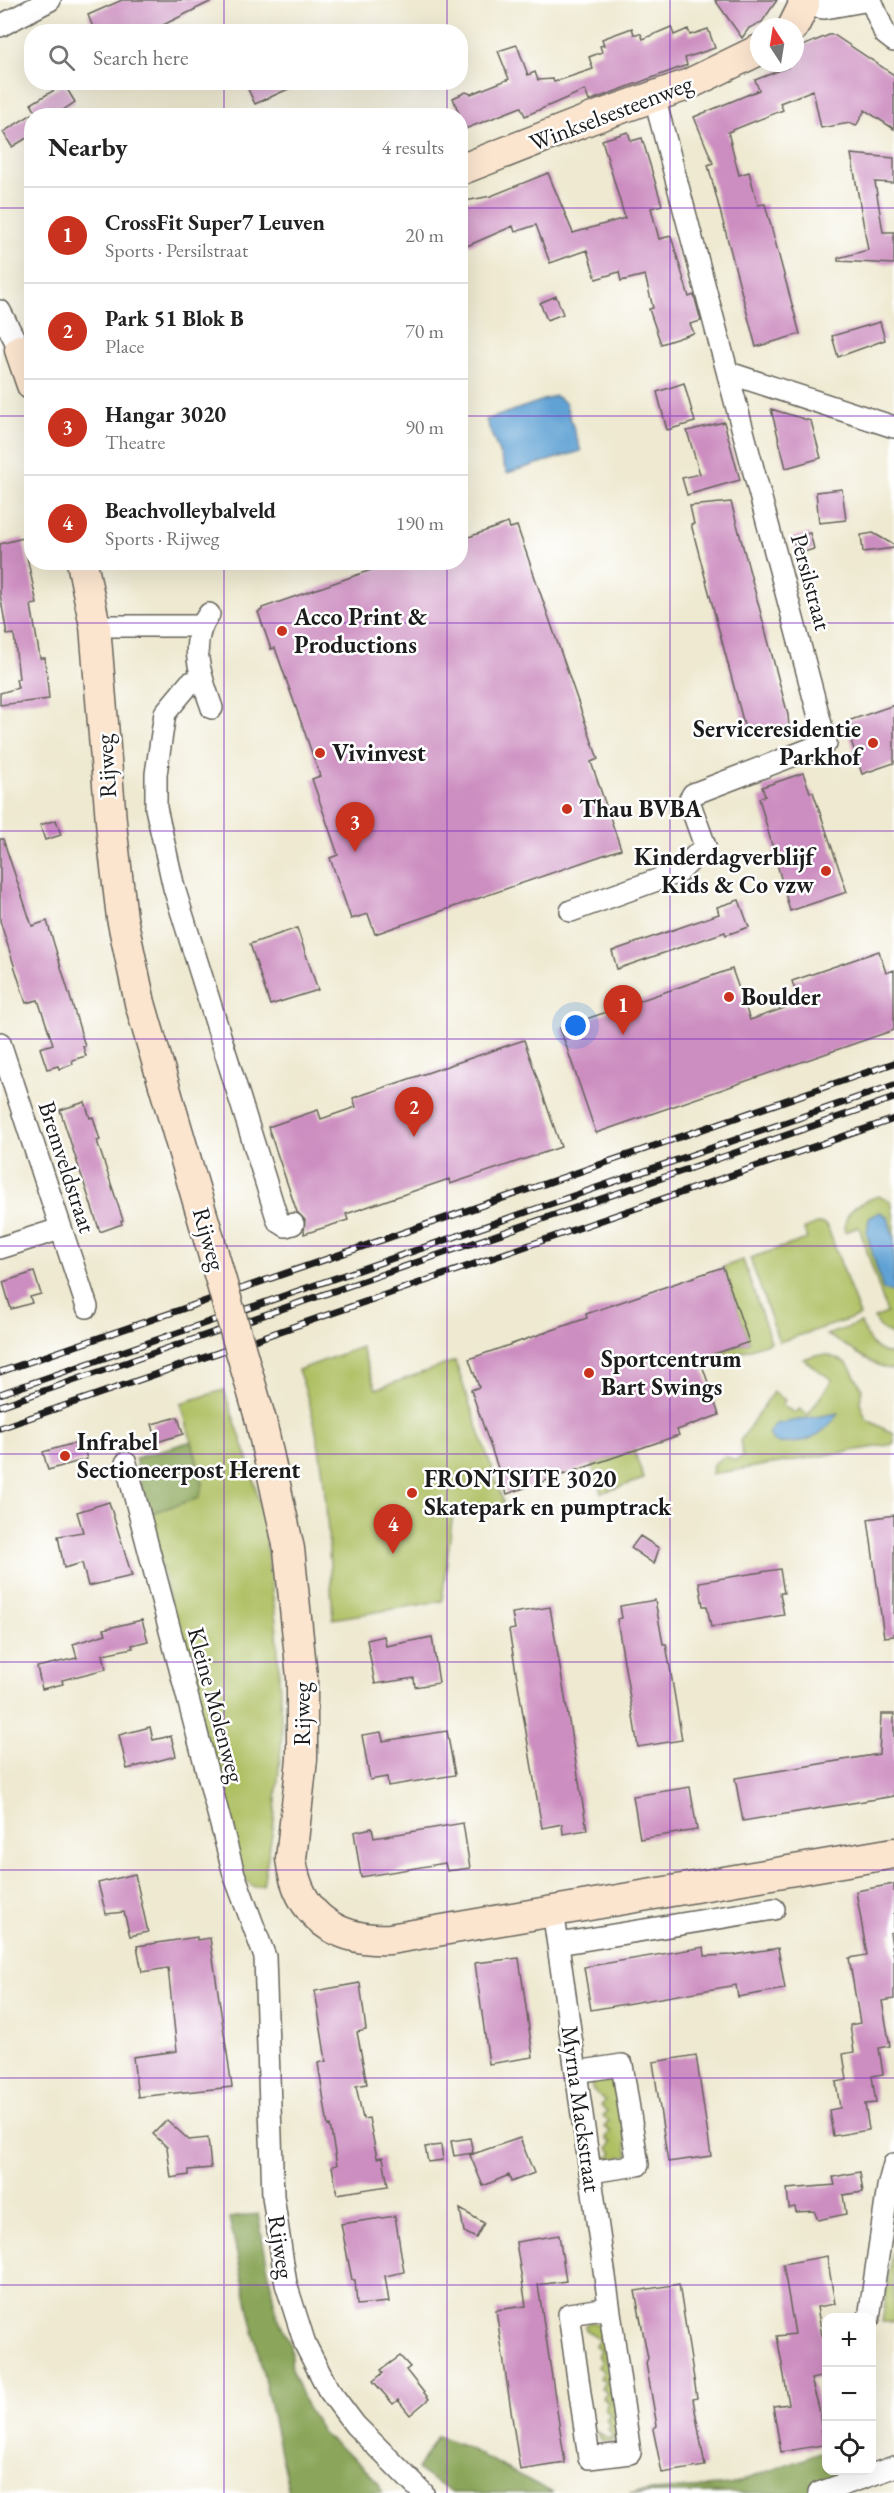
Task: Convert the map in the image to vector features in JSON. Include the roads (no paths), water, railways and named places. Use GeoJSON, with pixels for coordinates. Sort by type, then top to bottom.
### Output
{"type":"FeatureCollection","features":[{"type":"Feature","properties":{"kind":"street"},"geometry":{"type":"LineString","coordinates":[[0,26],[50,0]]}},
{"type":"Feature","properties":{"kind":"street"},"geometry":{"type":"LineString","coordinates":[[800,11],[870,0],[885,34],[894,41]]}},
{"type":"Feature","properties":{"kind":"street","name":"Winkselsesteenweg"},"geometry":{"type":"LineString","coordinates":[[468,168],[687,85],[750,54]]}},
{"type":"Feature","properties":{"kind":"street","name":"Persilstraat"},"geometry":{"type":"LineString","coordinates":[[570,911],[679,872],[705,846],[689,801],[693,794],[826,743],[654,96]]}},
{"type":"Feature","properties":{"kind":"street"},"geometry":{"type":"LineString","coordinates":[[0,312],[24,367]]}},
{"type":"Feature","properties":{"kind":"street"},"geometry":{"type":"LineString","coordinates":[[729,374],[894,427]]}},
{"type":"Feature","properties":{"kind":"street","name":"Rijweg"},"geometry":{"type":"LineString","coordinates":[[84,570],[95,626],[112,833],[122,918],[140,1003],[261,1421],[289,1549],[302,1677],[302,1759],[291,1859],[298,1886],[314,1914],[345,1935],[373,1940],[390,1939],[553,1910]]}},
{"type":"Feature","properties":{"kind":"street"},"geometry":{"type":"LineString","coordinates":[[95,626],[205,620],[196,650],[202,679],[212,708]]}},
{"type":"Feature","properties":{"kind":"street"},"geometry":{"type":"LineString","coordinates":[[202,679],[190,683],[165,713],[156,774],[156,808],[174,888],[278,1221],[286,1226],[293,1224]]}},
{"type":"Feature","properties":{"kind":"street","name":"Bremveldstraat"},"geometry":{"type":"LineString","coordinates":[[0,1043],[87,1307]]}},
{"type":"Feature","properties":{"kind":"street"},"geometry":{"type":"LineString","coordinates":[[0,1248],[60,1229]]}},
{"type":"Feature","properties":{"kind":"street","name":"Kleine Molenweg"},"geometry":{"type":"LineString","coordinates":[[126,1463],[234,1874],[265,1957]]}},
{"type":"Feature","properties":{"kind":"street"},"geometry":{"type":"LineString","coordinates":[[553,1910],[894,1853]]}},
{"type":"Feature","properties":{"kind":"street"},"geometry":{"type":"LineString","coordinates":[[558,1944],[774,1909]]}},
{"type":"Feature","properties":{"kind":"street","name":"Myrna Mackstraat"},"geometry":{"type":"LineString","coordinates":[[553,1910],[630,2452],[589,2458],[569,2314],[609,2308]]}},
{"type":"Feature","properties":{"kind":"street","name":"Rijweg"},"geometry":{"type":"LineString","coordinates":[[265,1957],[273,2196],[286,2284],[304,2344],[328,2389],[355,2425],[423,2493]]}},
{"type":"Feature","properties":{"kind":"street"},"geometry":{"type":"LineString","coordinates":[[576,2072],[622,2065],[638,2165],[590,2172]]}},
{"type":"Feature","properties":{"kind":"street"},"geometry":{"type":"LineString","coordinates":[[870,2313],[888,2187],[894,2164]]}},
{"type":"Feature","properties":{"kind":"street"},"geometry":{"type":"LineString","coordinates":[[819,2493],[894,2467]]}},
{"type":"Feature","properties":{"kind":"water"},"geometry":{"type":"Polygon","coordinates":[[[555,396],[565,402],[581,451],[507,473],[486,420],[555,396]]]}},
{"type":"Feature","properties":{"kind":"water"},"geometry":{"type":"Polygon","coordinates":[[[880,1212],[888,1217],[894,1240],[894,1293],[883,1290],[867,1234],[869,1218],[880,1212]]]}},
{"type":"Feature","properties":{"kind":"water"},"geometry":{"type":"Polygon","coordinates":[[[838,1413],[819,1434],[803,1441],[774,1442],[768,1434],[776,1424],[838,1413]]]}},
{"type":"Feature","properties":{"kind":"railway"},"geometry":{"type":"LineString","coordinates":[[0,1372],[894,1063]]}},
{"type":"Feature","properties":{"kind":"railway"},"geometry":{"type":"LineString","coordinates":[[0,1394],[894,1085]]}},
{"type":"Feature","properties":{"kind":"railway"},"geometry":{"type":"LineString","coordinates":[[0,1406],[894,1098]]}},
{"type":"Feature","properties":{"kind":"railway"},"geometry":{"type":"LineString","coordinates":[[0,1428],[894,1119]]}},
{"type":"Feature","properties":{"kind":"place","name":"Acco Print & Productions"},"geometry":{"type":"Point","coordinates":[282,631]}},
{"type":"Feature","properties":{"kind":"place","name":"Serviceresidentie Parkhof"},"geometry":{"type":"Point","coordinates":[873,743]}},
{"type":"Feature","properties":{"kind":"place","name":"Vivinvest"},"geometry":{"type":"Point","coordinates":[320,753]}},
{"type":"Feature","properties":{"kind":"place","name":"Thau BVBA"},"geometry":{"type":"Point","coordinates":[567,809]}},
{"type":"Feature","properties":{"kind":"place","name":"Hangar 3020"},"geometry":{"type":"Point","coordinates":[355,852]}},
{"type":"Feature","properties":{"kind":"place","name":"Kinderdagverblijf Kids & Co vzw"},"geometry":{"type":"Point","coordinates":[826,871]}},
{"type":"Feature","properties":{"kind":"place","name":"Boulder"},"geometry":{"type":"Point","coordinates":[729,997]}},
{"type":"Feature","properties":{"kind":"place","name":"CrossFit Super7 Leuven"},"geometry":{"type":"Point","coordinates":[623,1035]}},
{"type":"Feature","properties":{"kind":"place","name":"Park 51 Blok B"},"geometry":{"type":"Point","coordinates":[414,1137]}},
{"type":"Feature","properties":{"kind":"place","name":"Sportcentrum Bart Swings"},"geometry":{"type":"Point","coordinates":[589,1373]}},
{"type":"Feature","properties":{"kind":"place","name":"Infrabel Sectioneerpost Herent"},"geometry":{"type":"Point","coordinates":[65,1456]}},
{"type":"Feature","properties":{"kind":"place","name":"FRONTSITE 3020 Skatepark en pumptrack"},"geometry":{"type":"Point","coordinates":[412,1493]}},
{"type":"Feature","properties":{"kind":"place","name":"Beachvolleybalveld"},"geometry":{"type":"Point","coordinates":[393,1554]}}]}
